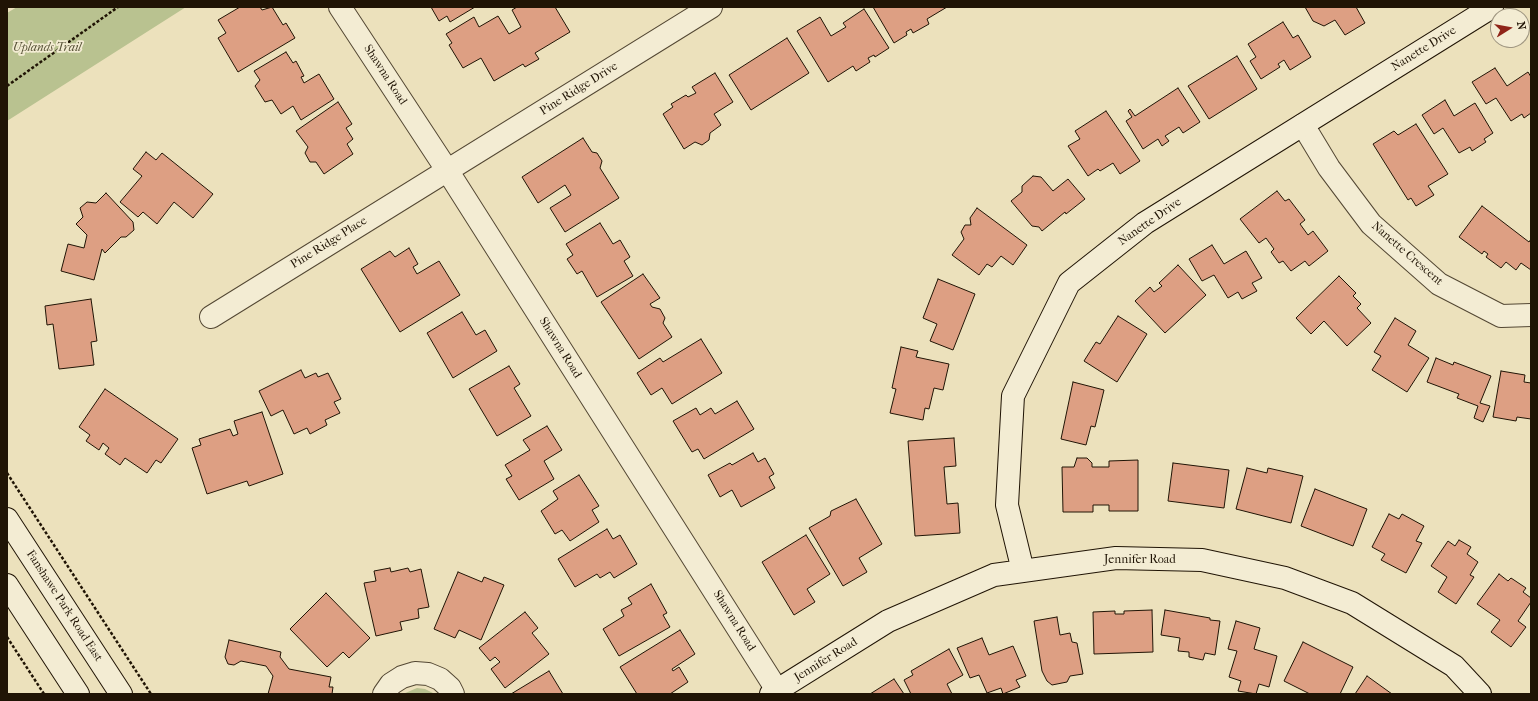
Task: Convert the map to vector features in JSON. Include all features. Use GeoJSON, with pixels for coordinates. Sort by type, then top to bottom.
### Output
{"type":"FeatureCollection","features":[{"type":"Feature","properties":{"kind":"street","name":"Shawna Road"},"geometry":{"type":"LineString","coordinates":[[340,7],[447,170],[774,692]]}},
{"type":"Feature","properties":{"kind":"street","name":"Pine Ridge Drive"},"geometry":{"type":"LineString","coordinates":[[447,170],[711,7]]}},
{"type":"Feature","properties":{"kind":"street","name":"Nanette Drive"},"geometry":{"type":"LineString","coordinates":[[1023,571],[1007,505],[1013,396],[1069,283],[1145,223],[1492,7]]}},
{"type":"Feature","properties":{"kind":"street","name":"Nanette Crescent"},"geometry":{"type":"LineString","coordinates":[[1303,125],[1328,168],[1371,224],[1439,284],[1500,316],[1531,315]]}},
{"type":"Feature","properties":{"kind":"street","name":"Pine Ridge Place"},"geometry":{"type":"LineString","coordinates":[[211,317],[447,170]]}},
{"type":"Feature","properties":{"kind":"street","name":"Fanshawe Park Road East"},"geometry":{"type":"LineString","coordinates":[[7,519],[121,694]]}},
{"type":"Feature","properties":{"kind":"street","name":"Jennifer Road"},"geometry":{"type":"LineString","coordinates":[[774,692],[888,621],[994,575],[1116,558],[1202,560],[1285,578],[1352,603],[1454,666],[1480,694]]}},
{"type":"Feature","properties":{"kind":"street"},"geometry":{"type":"LineString","coordinates":[[7,585],[78,694]]}},
{"type":"Feature","properties":{"kind":"street"},"geometry":{"type":"LineString","coordinates":[[384,694],[391,684],[402,677],[415,673],[428,674],[440,679],[450,688],[453,694]]}},
{"type":"Feature","properties":{"kind":"path"},"geometry":{"type":"LineString","coordinates":[[7,86],[118,7]]}},
{"type":"Feature","properties":{"kind":"path"},"geometry":{"type":"LineString","coordinates":[[7,473],[151,694]]}},
{"type":"Feature","properties":{"kind":"path"},"geometry":{"type":"LineString","coordinates":[[7,637],[44,694]]}},
{"type":"Feature","properties":{"kind":"green space","name":"Uplands Trail"},"geometry":{"type":"Polygon","coordinates":[[[17,7],[186,7],[7,121],[7,13],[17,7]]]}},
{"type":"Feature","properties":{"kind":"green space"},"geometry":{"type":"Polygon","coordinates":[[[417,688],[425,689],[435,694],[403,694],[417,688]]]}},
{"type":"Feature","properties":{"kind":"building"},"geometry":{"type":"Polygon","coordinates":[[[240,7],[260,7],[262,10],[272,7],[283,25],[286,23],[295,38],[238,72],[218,38],[226,33],[218,20],[240,7]]]}},
{"type":"Feature","properties":{"kind":"building"},"geometry":{"type":"Polygon","coordinates":[[[431,7],[475,7],[450,22],[447,16],[439,21],[431,7]]]}},
{"type":"Feature","properties":{"kind":"building"},"geometry":{"type":"Polygon","coordinates":[[[517,7],[555,7],[570,32],[535,53],[539,59],[525,67],[523,64],[494,81],[481,58],[463,68],[449,45],[452,43],[446,34],[474,17],[479,27],[498,16],[509,34],[521,27],[512,10],[517,7]]]}},
{"type":"Feature","properties":{"kind":"building"},"geometry":{"type":"Polygon","coordinates":[[[873,7],[947,7],[927,19],[929,24],[913,33],[911,29],[906,32],[907,35],[894,43],[873,7]]]}},
{"type":"Feature","properties":{"kind":"building"},"geometry":{"type":"Polygon","coordinates":[[[1305,7],[1356,7],[1365,23],[1345,35],[1335,20],[1324,26],[1313,21],[1305,7]]]}},
{"type":"Feature","properties":{"kind":"building"},"geometry":{"type":"Polygon","coordinates":[[[864,9],[889,48],[875,57],[874,55],[868,58],[870,62],[856,71],[853,66],[828,82],[797,31],[820,17],[831,36],[846,27],[843,23],[864,9]]]}},
{"type":"Feature","properties":{"kind":"building"},"geometry":{"type":"Polygon","coordinates":[[[1283,22],[1293,38],[1298,35],[1311,57],[1290,70],[1284,60],[1278,64],[1280,67],[1261,79],[1250,61],[1256,57],[1248,44],[1283,22]]]}},
{"type":"Feature","properties":{"kind":"building"},"geometry":{"type":"Polygon","coordinates":[[[787,38],[809,73],[751,110],[729,75],[787,38]]]}},
{"type":"Feature","properties":{"kind":"building"},"geometry":{"type":"Polygon","coordinates":[[[286,52],[293,63],[296,61],[304,76],[301,77],[304,83],[319,74],[334,99],[301,120],[293,106],[281,114],[272,100],[265,102],[255,86],[260,80],[254,71],[286,52]]]}},
{"type":"Feature","properties":{"kind":"building"},"geometry":{"type":"Polygon","coordinates":[[[1237,56],[1257,89],[1209,119],[1188,86],[1237,56]]]}},
{"type":"Feature","properties":{"kind":"building"},"geometry":{"type":"Polygon","coordinates":[[[1495,68],[1507,86],[1528,72],[1531,77],[1531,113],[1524,118],[1522,114],[1511,121],[1496,98],[1486,104],[1472,82],[1495,68]]]}},
{"type":"Feature","properties":{"kind":"building"},"geometry":{"type":"Polygon","coordinates":[[[715,73],[733,102],[714,114],[721,125],[710,133],[709,140],[702,145],[695,142],[684,149],[663,114],[673,107],[671,104],[686,95],[688,97],[696,93],[692,87],[715,73]]]}},
{"type":"Feature","properties":{"kind":"building"},"geometry":{"type":"Polygon","coordinates":[[[1178,88],[1200,122],[1183,133],[1179,127],[1165,136],[1169,141],[1162,146],[1158,139],[1143,149],[1126,121],[1132,117],[1128,111],[1130,109],[1135,116],[1178,88]]]}},
{"type":"Feature","properties":{"kind":"building"},"geometry":{"type":"Polygon","coordinates":[[[1445,100],[1454,116],[1475,103],[1493,133],[1484,139],[1486,142],[1472,151],[1470,147],[1459,153],[1443,128],[1434,134],[1422,115],[1445,100]]]}},
{"type":"Feature","properties":{"kind":"building"},"geometry":{"type":"Polygon","coordinates":[[[338,102],[352,124],[346,128],[353,139],[347,144],[353,154],[324,174],[316,162],[310,162],[305,153],[308,147],[296,131],[338,102]]]}},
{"type":"Feature","properties":{"kind":"building"},"geometry":{"type":"Polygon","coordinates":[[[1106,111],[1140,161],[1120,174],[1113,163],[1100,171],[1098,169],[1088,176],[1068,146],[1080,139],[1075,131],[1106,111]]]}},
{"type":"Feature","properties":{"kind":"building"},"geometry":{"type":"Polygon","coordinates":[[[1416,124],[1448,174],[1428,186],[1434,195],[1416,206],[1411,198],[1408,200],[1373,144],[1394,131],[1398,135],[1416,124]]]}},
{"type":"Feature","properties":{"kind":"building"},"geometry":{"type":"Polygon","coordinates":[[[583,138],[592,152],[597,153],[602,161],[600,168],[619,198],[565,232],[550,208],[571,195],[565,185],[538,203],[522,177],[583,138]]]}},
{"type":"Feature","properties":{"kind":"building"},"geometry":{"type":"Polygon","coordinates":[[[146,152],[156,160],[162,153],[213,194],[193,218],[174,202],[157,224],[143,212],[138,217],[120,202],[142,176],[133,169],[146,152]]]}},
{"type":"Feature","properties":{"kind":"building"},"geometry":{"type":"Polygon","coordinates":[[[1033,176],[1041,177],[1053,191],[1068,179],[1085,199],[1066,214],[1065,212],[1042,231],[1039,227],[1032,226],[1011,201],[1022,192],[1022,186],[1033,176]]]}},
{"type":"Feature","properties":{"kind":"building"},"geometry":{"type":"Polygon","coordinates":[[[1277,191],[1285,201],[1289,199],[1305,220],[1300,224],[1308,235],[1313,231],[1328,251],[1309,266],[1305,261],[1291,271],[1283,261],[1279,263],[1271,252],[1274,249],[1266,238],[1259,243],[1240,219],[1277,191]]]}},
{"type":"Feature","properties":{"kind":"building"},"geometry":{"type":"Polygon","coordinates":[[[106,193],[133,222],[134,230],[126,237],[121,237],[105,253],[102,249],[94,280],[61,271],[68,244],[84,248],[87,235],[76,224],[83,217],[80,208],[87,202],[96,203],[106,193]]]}},
{"type":"Feature","properties":{"kind":"building"},"geometry":{"type":"Polygon","coordinates":[[[1482,206],[1529,242],[1531,239],[1531,270],[1521,263],[1516,270],[1506,262],[1501,268],[1486,257],[1488,254],[1484,251],[1482,254],[1459,237],[1482,206]]]}},
{"type":"Feature","properties":{"kind":"building"},"geometry":{"type":"Polygon","coordinates":[[[977,208],[1027,245],[1013,265],[1001,256],[992,267],[987,264],[979,275],[952,255],[964,239],[961,232],[965,225],[971,225],[970,218],[977,208]]]}},
{"type":"Feature","properties":{"kind":"building"},"geometry":{"type":"Polygon","coordinates":[[[600,223],[613,244],[620,240],[630,257],[624,261],[633,276],[597,297],[582,271],[577,274],[567,259],[573,255],[566,244],[600,223]]]}},
{"type":"Feature","properties":{"kind":"building"},"geometry":{"type":"Polygon","coordinates":[[[1212,245],[1224,264],[1246,251],[1262,278],[1252,283],[1257,291],[1242,299],[1238,292],[1228,298],[1214,275],[1202,281],[1189,259],[1212,245]]]}},
{"type":"Feature","properties":{"kind":"building"},"geometry":{"type":"Polygon","coordinates":[[[409,248],[418,264],[413,267],[417,274],[439,261],[460,295],[400,332],[361,269],[390,251],[395,257],[409,248]]]}},
{"type":"Feature","properties":{"kind":"building"},"geometry":{"type":"Polygon","coordinates":[[[1178,265],[1206,295],[1165,333],[1135,301],[1150,287],[1154,292],[1162,286],[1159,283],[1178,265]]]}},
{"type":"Feature","properties":{"kind":"building"},"geometry":{"type":"Polygon","coordinates":[[[643,274],[660,298],[650,304],[652,307],[660,309],[665,318],[663,323],[672,337],[639,359],[601,302],[643,274]]]}},
{"type":"Feature","properties":{"kind":"building"},"geometry":{"type":"Polygon","coordinates":[[[1339,276],[1356,293],[1353,296],[1361,304],[1357,308],[1371,323],[1347,346],[1324,321],[1311,334],[1296,318],[1339,276]]]}},
{"type":"Feature","properties":{"kind":"building"},"geometry":{"type":"Polygon","coordinates":[[[938,279],[975,294],[953,350],[930,341],[937,324],[923,318],[938,279]]]}},
{"type":"Feature","properties":{"kind":"building"},"geometry":{"type":"Polygon","coordinates":[[[91,299],[97,341],[91,342],[94,365],[59,369],[53,324],[47,325],[45,306],[91,299]]]}},
{"type":"Feature","properties":{"kind":"building"},"geometry":{"type":"Polygon","coordinates":[[[462,312],[476,335],[485,330],[497,351],[453,378],[427,333],[462,312]]]}},
{"type":"Feature","properties":{"kind":"building"},"geometry":{"type":"Polygon","coordinates":[[[1118,316],[1147,334],[1117,382],[1084,361],[1096,342],[1100,344],[1118,316]]]}},
{"type":"Feature","properties":{"kind":"building"},"geometry":{"type":"Polygon","coordinates":[[[1395,318],[1416,331],[1408,345],[1429,358],[1407,392],[1372,370],[1381,356],[1374,352],[1395,318]]]}},
{"type":"Feature","properties":{"kind":"building"},"geometry":{"type":"Polygon","coordinates":[[[701,339],[722,373],[672,404],[662,388],[651,395],[637,373],[660,358],[663,362],[701,339]]]}},
{"type":"Feature","properties":{"kind":"building"},"geometry":{"type":"Polygon","coordinates":[[[901,347],[918,351],[916,357],[949,364],[943,390],[934,388],[929,409],[925,408],[923,420],[890,413],[896,389],[892,388],[901,347]]]}},
{"type":"Feature","properties":{"kind":"building"},"geometry":{"type":"Polygon","coordinates":[[[1436,358],[1453,365],[1454,362],[1491,376],[1480,403],[1490,406],[1483,422],[1474,418],[1478,406],[1457,398],[1459,394],[1427,382],[1436,358]]]}},
{"type":"Feature","properties":{"kind":"building"},"geometry":{"type":"Polygon","coordinates":[[[509,366],[520,384],[514,388],[531,416],[497,436],[469,389],[509,366]]]}},
{"type":"Feature","properties":{"kind":"building"},"geometry":{"type":"Polygon","coordinates":[[[301,370],[305,378],[316,373],[318,377],[328,373],[341,399],[334,402],[340,413],[325,420],[327,425],[310,434],[307,428],[294,434],[283,410],[271,416],[259,391],[301,370]]]}},
{"type":"Feature","properties":{"kind":"building"},"geometry":{"type":"Polygon","coordinates":[[[1501,371],[1525,375],[1524,382],[1531,383],[1531,419],[1517,417],[1516,421],[1493,417],[1501,371]]]}},
{"type":"Feature","properties":{"kind":"building"},"geometry":{"type":"Polygon","coordinates":[[[1073,382],[1104,390],[1095,427],[1091,426],[1086,445],[1061,439],[1073,382]]]}},
{"type":"Feature","properties":{"kind":"building"},"geometry":{"type":"Polygon","coordinates":[[[105,389],[178,439],[161,463],[156,460],[147,473],[125,458],[120,465],[105,454],[109,448],[103,443],[99,450],[86,441],[90,435],[79,427],[105,389]]]}},
{"type":"Feature","properties":{"kind":"building"},"geometry":{"type":"Polygon","coordinates":[[[737,401],[754,429],[704,459],[698,449],[692,452],[673,421],[696,408],[700,415],[711,408],[715,414],[737,401]]]}},
{"type":"Feature","properties":{"kind":"building"},"geometry":{"type":"Polygon","coordinates":[[[262,412],[283,474],[249,486],[247,481],[207,494],[192,448],[201,445],[199,439],[230,429],[233,436],[238,434],[234,421],[262,412]]]}},
{"type":"Feature","properties":{"kind":"building"},"geometry":{"type":"Polygon","coordinates":[[[547,426],[562,450],[544,461],[554,479],[519,500],[506,479],[512,476],[505,465],[530,450],[523,440],[547,426]]]}},
{"type":"Feature","properties":{"kind":"building"},"geometry":{"type":"Polygon","coordinates":[[[954,438],[956,466],[944,467],[947,504],[958,503],[960,533],[915,536],[908,441],[954,438]]]}},
{"type":"Feature","properties":{"kind":"building"},"geometry":{"type":"Polygon","coordinates":[[[753,453],[758,462],[765,458],[774,474],[769,477],[775,488],[741,507],[732,490],[720,497],[708,475],[730,463],[732,465],[753,453]]]}},
{"type":"Feature","properties":{"kind":"building"},"geometry":{"type":"Polygon","coordinates":[[[1077,458],[1087,458],[1092,463],[1092,467],[1109,467],[1109,461],[1138,460],[1138,511],[1109,511],[1109,505],[1093,505],[1093,512],[1063,512],[1062,467],[1074,467],[1077,458]]]}},
{"type":"Feature","properties":{"kind":"building"},"geometry":{"type":"Polygon","coordinates":[[[1173,463],[1229,470],[1224,508],[1168,501],[1173,463]]]}},
{"type":"Feature","properties":{"kind":"building"},"geometry":{"type":"Polygon","coordinates":[[[1247,468],[1267,473],[1268,468],[1303,476],[1291,523],[1236,509],[1247,468]]]}},
{"type":"Feature","properties":{"kind":"building"},"geometry":{"type":"Polygon","coordinates":[[[579,475],[599,506],[592,510],[599,522],[570,541],[562,530],[555,534],[541,511],[558,499],[553,491],[579,475]]]}},
{"type":"Feature","properties":{"kind":"building"},"geometry":{"type":"Polygon","coordinates":[[[1315,489],[1367,509],[1353,546],[1301,526],[1315,489]]]}},
{"type":"Feature","properties":{"kind":"building"},"geometry":{"type":"Polygon","coordinates":[[[856,499],[882,544],[859,558],[867,572],[843,586],[809,528],[830,516],[831,511],[856,499]]]}},
{"type":"Feature","properties":{"kind":"building"},"geometry":{"type":"Polygon","coordinates":[[[1389,514],[1399,519],[1402,514],[1424,526],[1416,541],[1422,543],[1406,573],[1381,560],[1385,554],[1372,547],[1389,514]]]}},
{"type":"Feature","properties":{"kind":"building"},"geometry":{"type":"Polygon","coordinates":[[[607,529],[613,539],[620,535],[637,564],[614,578],[610,572],[600,578],[597,574],[575,587],[558,559],[607,529]]]}},
{"type":"Feature","properties":{"kind":"building"},"geometry":{"type":"Polygon","coordinates":[[[806,535],[830,574],[807,589],[815,602],[794,615],[762,562],[806,535]]]}},
{"type":"Feature","properties":{"kind":"building"},"geometry":{"type":"Polygon","coordinates":[[[1459,540],[1471,547],[1467,554],[1478,562],[1470,575],[1474,577],[1456,604],[1438,592],[1447,577],[1431,566],[1448,541],[1455,546],[1459,540]]]}},
{"type":"Feature","properties":{"kind":"building"},"geometry":{"type":"Polygon","coordinates":[[[390,568],[391,572],[408,568],[410,572],[421,569],[429,607],[418,609],[419,618],[400,622],[402,630],[376,636],[364,583],[376,581],[374,571],[390,568]]]}},
{"type":"Feature","properties":{"kind":"building"},"geometry":{"type":"Polygon","coordinates":[[[458,572],[482,582],[484,577],[504,585],[481,640],[459,630],[455,638],[434,629],[458,572]]]}},
{"type":"Feature","properties":{"kind":"building"},"geometry":{"type":"Polygon","coordinates":[[[1499,574],[1508,581],[1511,578],[1526,588],[1523,592],[1531,598],[1531,602],[1518,621],[1526,627],[1511,647],[1491,632],[1500,620],[1477,604],[1499,574]]]}},
{"type":"Feature","properties":{"kind":"building"},"geometry":{"type":"Polygon","coordinates":[[[651,584],[667,613],[663,615],[670,627],[619,656],[603,629],[624,616],[621,610],[632,604],[628,598],[651,584]]]}},
{"type":"Feature","properties":{"kind":"building"},"geometry":{"type":"Polygon","coordinates":[[[326,593],[370,638],[349,658],[343,652],[327,667],[290,629],[326,593]]]}},
{"type":"Feature","properties":{"kind":"building"},"geometry":{"type":"Polygon","coordinates":[[[1152,610],[1153,652],[1094,654],[1093,612],[1115,611],[1115,614],[1124,614],[1124,611],[1152,610]]]}},
{"type":"Feature","properties":{"kind":"building"},"geometry":{"type":"Polygon","coordinates":[[[1165,610],[1220,621],[1215,655],[1205,653],[1203,660],[1189,657],[1189,652],[1178,651],[1180,638],[1161,635],[1165,610]]]}},
{"type":"Feature","properties":{"kind":"building"},"geometry":{"type":"Polygon","coordinates":[[[525,612],[538,628],[532,633],[549,654],[505,688],[491,669],[500,662],[495,657],[490,661],[479,648],[525,612]]]}},
{"type":"Feature","properties":{"kind":"building"},"geometry":{"type":"Polygon","coordinates":[[[1057,617],[1060,635],[1070,633],[1072,642],[1077,643],[1083,674],[1070,676],[1067,682],[1052,685],[1047,681],[1042,671],[1034,621],[1057,617]]]}},
{"type":"Feature","properties":{"kind":"building"},"geometry":{"type":"Polygon","coordinates":[[[1236,621],[1260,628],[1254,649],[1277,656],[1269,687],[1259,684],[1256,694],[1238,691],[1241,681],[1229,677],[1237,651],[1228,649],[1236,621]]]}},
{"type":"Feature","properties":{"kind":"building"},"geometry":{"type":"Polygon","coordinates":[[[680,630],[695,654],[672,669],[673,671],[679,667],[688,682],[670,694],[637,694],[620,667],[680,630]]]}},
{"type":"Feature","properties":{"kind":"building"},"geometry":{"type":"Polygon","coordinates":[[[982,638],[989,655],[1013,646],[1026,676],[1016,680],[1020,687],[1003,694],[1001,688],[987,693],[979,675],[970,678],[957,648],[982,638]]]}},
{"type":"Feature","properties":{"kind":"building"},"geometry":{"type":"Polygon","coordinates":[[[229,640],[281,652],[280,657],[289,669],[331,677],[329,687],[333,687],[332,694],[268,694],[273,676],[266,666],[241,661],[234,665],[228,664],[225,657],[229,640]]]}},
{"type":"Feature","properties":{"kind":"building"},"geometry":{"type":"Polygon","coordinates":[[[1303,642],[1353,667],[1340,694],[1310,694],[1284,681],[1303,642]]]}},
{"type":"Feature","properties":{"kind":"building"},"geometry":{"type":"Polygon","coordinates":[[[949,649],[963,675],[947,684],[952,694],[911,694],[904,680],[913,675],[911,671],[949,649]]]}},
{"type":"Feature","properties":{"kind":"building"},"geometry":{"type":"Polygon","coordinates":[[[549,671],[563,694],[511,694],[549,671]]]}},
{"type":"Feature","properties":{"kind":"building"},"geometry":{"type":"Polygon","coordinates":[[[1367,676],[1392,694],[1355,694],[1367,676]]]}},
{"type":"Feature","properties":{"kind":"building"},"geometry":{"type":"Polygon","coordinates":[[[894,679],[904,694],[870,694],[894,679]]]}}]}
